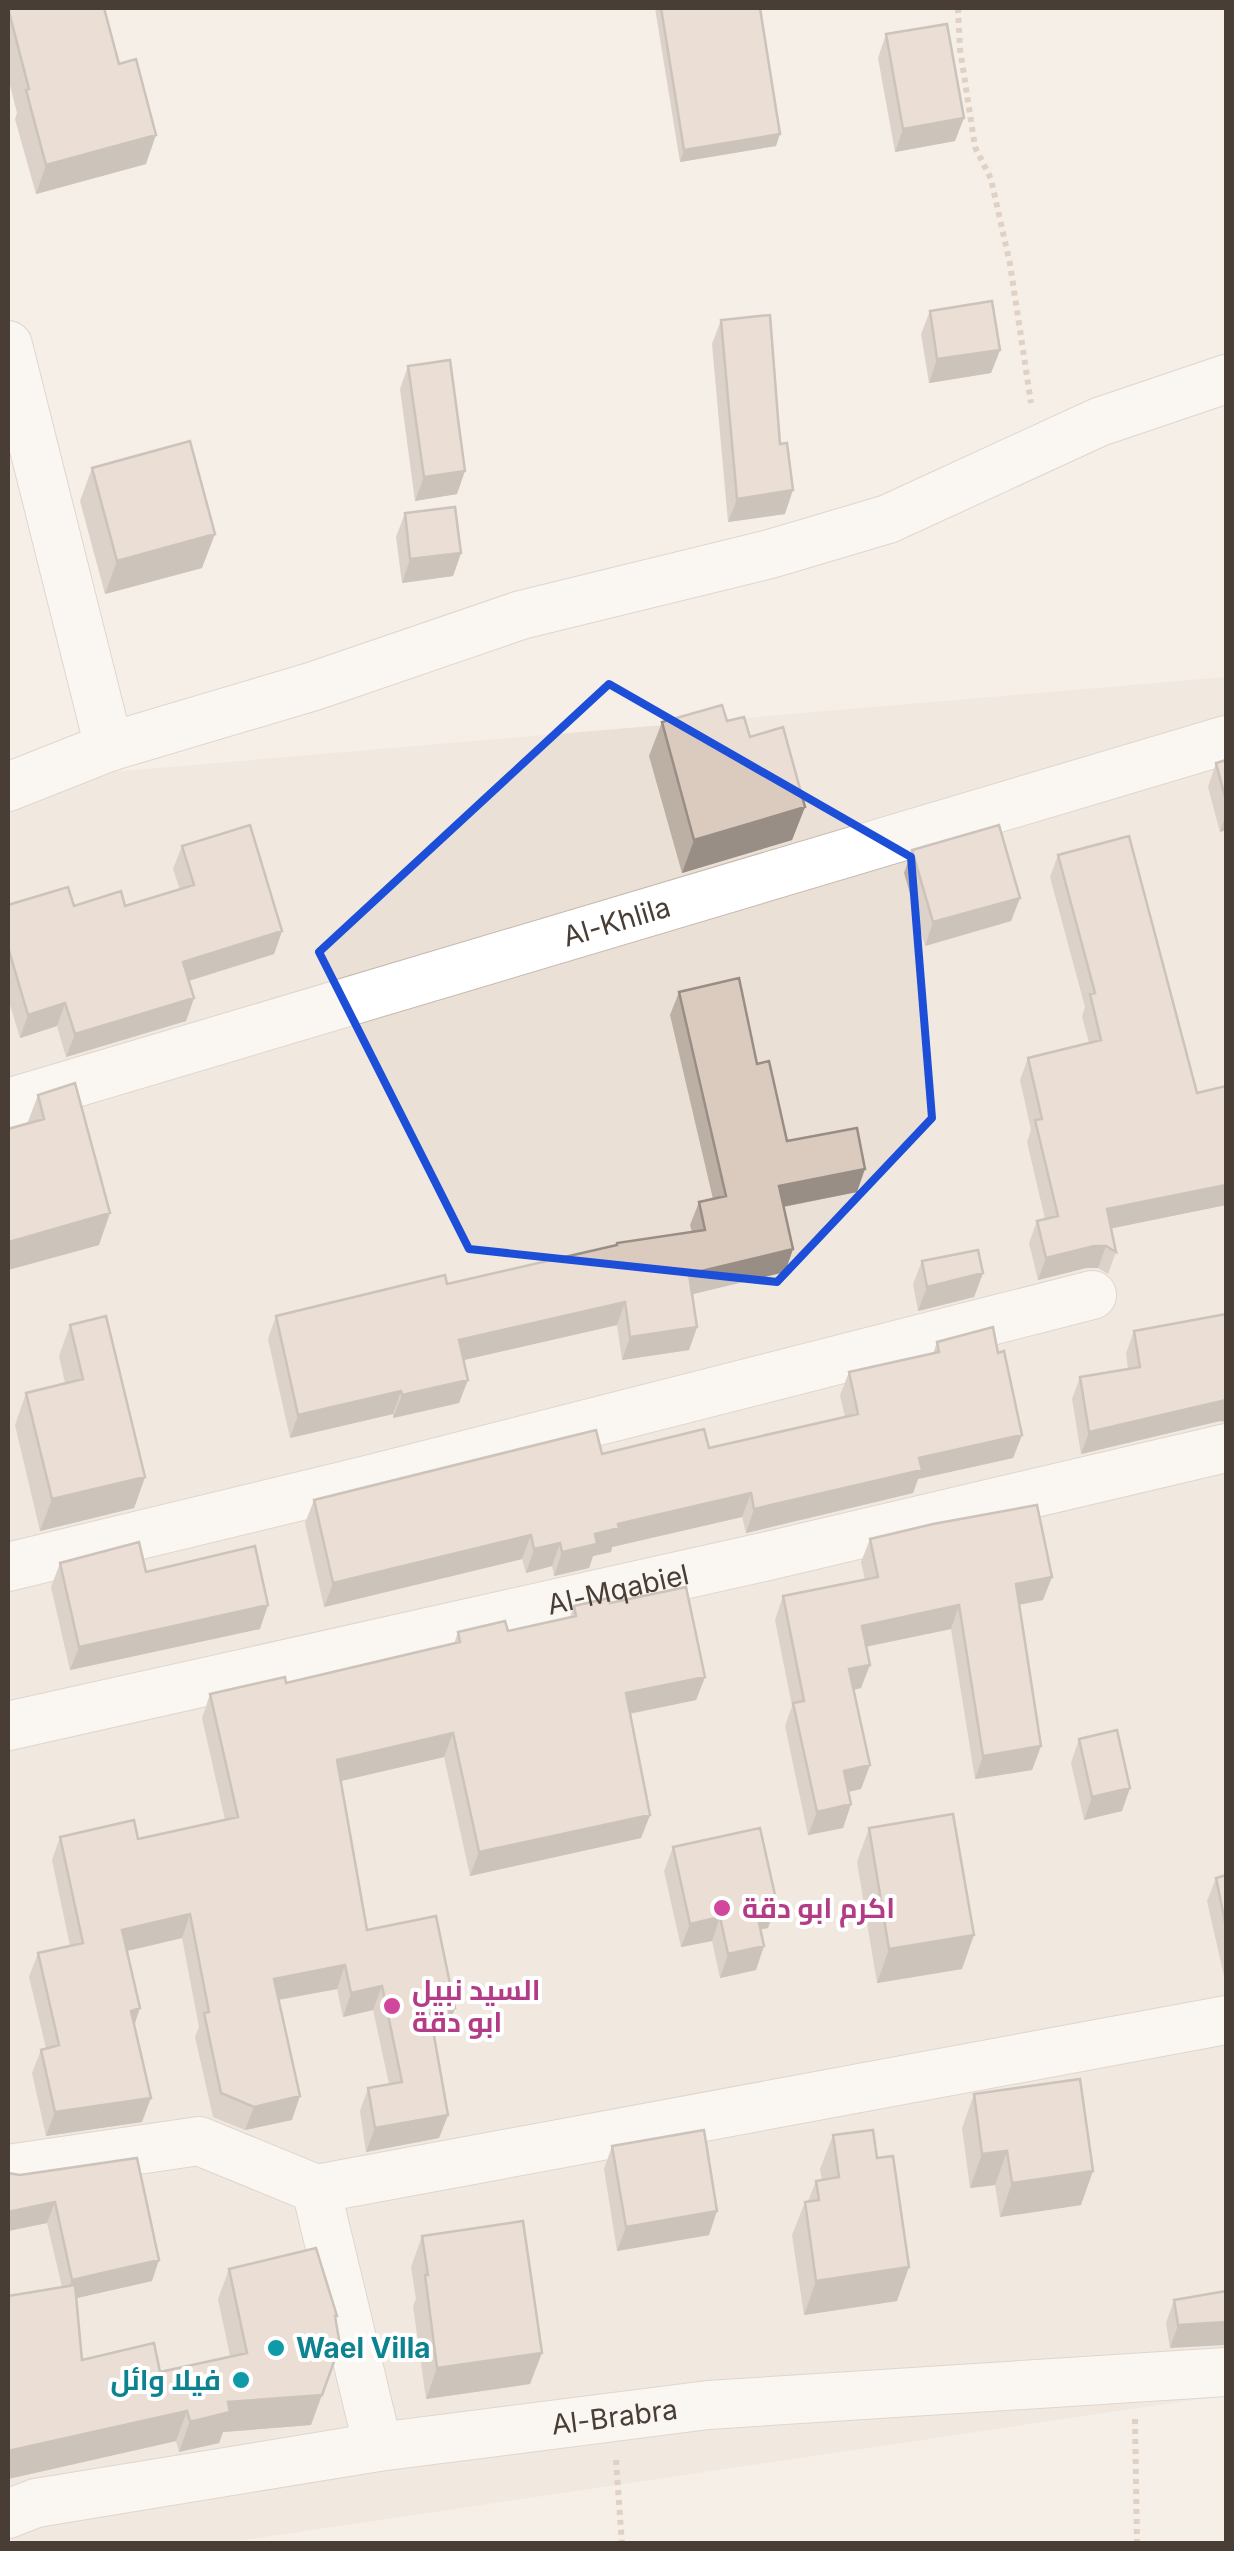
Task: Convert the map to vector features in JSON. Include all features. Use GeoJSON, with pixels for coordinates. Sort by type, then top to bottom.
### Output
{"type":"FeatureCollection","features":[{"type":"Feature","properties":{"kind":"street"},"geometry":{"type":"LineString","coordinates":[[8,345],[109,747]]}},
{"type":"Feature","properties":{"kind":"street"},"geometry":{"type":"LineString","coordinates":[[8,787],[109,747],[314,686],[522,615],[770,554],[888,519],[1099,422],[1226,378]]}},
{"type":"Feature","properties":{"kind":"street","name":"Al-Khlila"},"geometry":{"type":"LineString","coordinates":[[8,1103],[1226,740]]}},
{"type":"Feature","properties":{"kind":"street"},"geometry":{"type":"LineString","coordinates":[[8,1567],[1092,1295]]}},
{"type":"Feature","properties":{"kind":"street","name":"Al-Mqabiel"},"geometry":{"type":"LineString","coordinates":[[8,1726],[759,1558],[1226,1448]]}},
{"type":"Feature","properties":{"kind":"street"},"geometry":{"type":"LineString","coordinates":[[8,2168],[199,2141],[316,2189],[1226,2020]]}},
{"type":"Feature","properties":{"kind":"street"},"geometry":{"type":"LineString","coordinates":[[316,2189],[378,2448]]}},
{"type":"Feature","properties":{"kind":"street","name":"Al-Brabra"},"geometry":{"type":"LineString","coordinates":[[8,2514],[36,2503],[378,2448],[708,2405],[1226,2372]]}},
{"type":"Feature","properties":{"kind":"path"},"geometry":{"type":"LineString","coordinates":[[958,8],[975,148],[990,179],[1010,264],[1032,413],[1034,454]]}},
{"type":"Feature","properties":{"kind":"path"},"geometry":{"type":"LineString","coordinates":[[1134,2378],[1137,2544]]}},
{"type":"Feature","properties":{"kind":"path"},"geometry":{"type":"LineString","coordinates":[[604,2419],[617,2463],[622,2544]]}},
{"type":"Feature","properties":{"kind":"highlighted area"},"geometry":{"type":"Polygon","coordinates":[[[609,684],[911,857],[932,1118],[777,1282],[469,1249],[319,952],[609,684]]]}},
{"type":"Feature","properties":{"kind":"shaded area"},"geometry":{"type":"Polygon","coordinates":[[[1226,677],[1226,2395],[224,2543],[8,2544],[8,796],[88,774],[1226,677]]]}},
{"type":"Feature","properties":{"kind":"building"},"geometry":{"type":"Polygon","coordinates":[[[8,8],[104,8],[119,64],[136,59],[156,135],[46,165],[8,8]]]}},
{"type":"Feature","properties":{"kind":"building"},"geometry":{"type":"Polygon","coordinates":[[[661,8],[760,8],[780,134],[684,150],[661,8]]]}},
{"type":"Feature","properties":{"kind":"building"},"geometry":{"type":"Polygon","coordinates":[[[947,24],[964,118],[903,129],[886,34],[947,24]]]}},
{"type":"Feature","properties":{"kind":"building"},"geometry":{"type":"Polygon","coordinates":[[[992,301],[1000,350],[937,359],[930,311],[992,301]]]}},
{"type":"Feature","properties":{"kind":"building"},"geometry":{"type":"Polygon","coordinates":[[[770,315],[780,444],[787,443],[793,490],[737,499],[721,320],[770,315]]]}},
{"type":"Feature","properties":{"kind":"building"},"geometry":{"type":"Polygon","coordinates":[[[450,360],[465,471],[424,477],[408,366],[450,360]]]}},
{"type":"Feature","properties":{"kind":"building"},"geometry":{"type":"Polygon","coordinates":[[[190,441],[215,534],[117,561],[92,468],[190,441]]]}},
{"type":"Feature","properties":{"kind":"building"},"geometry":{"type":"Polygon","coordinates":[[[455,507],[461,553],[410,559],[405,513],[455,507]]]}},
{"type":"Feature","properties":{"kind":"building"},"geometry":{"type":"Polygon","coordinates":[[[722,705],[727,721],[744,717],[750,737],[783,727],[805,807],[694,840],[662,722],[722,705]]]}},
{"type":"Feature","properties":{"kind":"building"},"geometry":{"type":"Polygon","coordinates":[[[1226,760],[1226,801],[1216,763],[1226,760]]]}},
{"type":"Feature","properties":{"kind":"building"},"geometry":{"type":"Polygon","coordinates":[[[250,825],[282,931],[183,962],[194,998],[75,1034],[65,1003],[28,1015],[8,947],[8,905],[68,887],[74,906],[121,891],[125,906],[194,885],[182,846],[250,825]]]}},
{"type":"Feature","properties":{"kind":"building"},"geometry":{"type":"Polygon","coordinates":[[[999,825],[1020,898],[933,922],[912,850],[999,825]]]}},
{"type":"Feature","properties":{"kind":"building"},"geometry":{"type":"Polygon","coordinates":[[[1129,836],[1197,1093],[1226,1086],[1226,1185],[1107,1209],[1116,1252],[1106,1246],[1094,1246],[1046,1258],[1037,1221],[1058,1216],[1035,1120],[1042,1119],[1028,1058],[1101,1040],[1090,994],[1095,993],[1058,855],[1129,836]]]}},
{"type":"Feature","properties":{"kind":"building"},"geometry":{"type":"Polygon","coordinates":[[[739,978],[757,1064],[769,1061],[787,1141],[857,1128],[865,1169],[779,1186],[793,1249],[689,1274],[697,1327],[630,1337],[625,1302],[459,1340],[468,1380],[298,1415],[276,1316],[445,1275],[447,1284],[617,1243],[705,1230],[699,1202],[726,1196],[679,992],[739,978]]]}},
{"type":"Feature","properties":{"kind":"building"},"geometry":{"type":"Polygon","coordinates":[[[75,1083],[110,1213],[9,1242],[8,1129],[44,1119],[38,1095],[75,1083]]]}},
{"type":"Feature","properties":{"kind":"building"},"geometry":{"type":"Polygon","coordinates":[[[978,1250],[983,1273],[927,1287],[922,1261],[978,1250]]]}},
{"type":"Feature","properties":{"kind":"building"},"geometry":{"type":"Polygon","coordinates":[[[1226,1314],[1226,1400],[1089,1432],[1080,1377],[1140,1367],[1134,1331],[1226,1314]]]}},
{"type":"Feature","properties":{"kind":"building"},"geometry":{"type":"Polygon","coordinates":[[[106,1316],[145,1477],[52,1499],[26,1393],[83,1379],[70,1325],[106,1316]]]}},
{"type":"Feature","properties":{"kind":"building"},"geometry":{"type":"Polygon","coordinates":[[[993,1327],[998,1353],[1004,1351],[1022,1435],[919,1458],[922,1470],[754,1509],[751,1493],[618,1524],[619,1528],[595,1534],[597,1544],[562,1552],[560,1543],[534,1549],[531,1535],[333,1583],[314,1500],[596,1430],[602,1454],[704,1429],[709,1448],[858,1414],[849,1372],[939,1352],[937,1342],[993,1327]]]}},
{"type":"Feature","properties":{"kind":"building"},"geometry":{"type":"Polygon","coordinates":[[[1037,1505],[1052,1577],[1016,1584],[1041,1746],[983,1756],[959,1605],[862,1626],[870,1665],[849,1669],[870,1765],[844,1771],[851,1804],[817,1812],[793,1703],[804,1701],[783,1596],[878,1577],[870,1539],[1037,1505]]]}},
{"type":"Feature","properties":{"kind":"building"},"geometry":{"type":"Polygon","coordinates":[[[139,1542],[146,1572],[255,1546],[268,1605],[79,1647],[60,1563],[139,1542]]]}},
{"type":"Feature","properties":{"kind":"building"},"geometry":{"type":"Polygon","coordinates":[[[686,1587],[705,1677],[626,1693],[650,1815],[479,1852],[453,1733],[337,1760],[367,1930],[436,1916],[455,2008],[430,2013],[448,2115],[375,2128],[368,2088],[402,2082],[382,1986],[351,1993],[345,1965],[274,1979],[300,2096],[254,2107],[221,2093],[204,2013],[209,2012],[190,1914],[122,1930],[140,2008],[131,2011],[151,2098],[55,2112],[41,2050],[59,2045],[38,1953],[83,1943],[60,1837],[134,1820],[138,1839],[238,1817],[210,1694],[285,1677],[286,1683],[460,1642],[458,1632],[505,1621],[508,1631],[576,1616],[574,1606],[609,1598],[610,1603],[686,1587]]]}},
{"type":"Feature","properties":{"kind":"building"},"geometry":{"type":"Polygon","coordinates":[[[1117,1730],[1130,1788],[1092,1797],[1079,1739],[1117,1730]]]}},
{"type":"Feature","properties":{"kind":"building"},"geometry":{"type":"Polygon","coordinates":[[[953,1814],[974,1935],[889,1949],[869,1828],[953,1814]]]}},
{"type":"Feature","properties":{"kind":"building"},"geometry":{"type":"Polygon","coordinates":[[[760,1828],[777,1904],[756,1909],[764,1946],[728,1954],[720,1917],[690,1924],[673,1847],[760,1828]]]}},
{"type":"Feature","properties":{"kind":"building"},"geometry":{"type":"Polygon","coordinates":[[[1226,1875],[1226,1927],[1216,1878],[1226,1875]]]}},
{"type":"Feature","properties":{"kind":"building"},"geometry":{"type":"Polygon","coordinates":[[[1080,2079],[1093,2171],[1012,2183],[1007,2151],[982,2154],[974,2094],[1080,2079]]]}},
{"type":"Feature","properties":{"kind":"building"},"geometry":{"type":"Polygon","coordinates":[[[704,2130],[717,2211],[626,2227],[612,2146],[704,2130]]]}},
{"type":"Feature","properties":{"kind":"building"},"geometry":{"type":"Polygon","coordinates":[[[873,2130],[877,2158],[893,2156],[909,2267],[816,2281],[805,2202],[819,2200],[816,2181],[839,2177],[833,2135],[873,2130]]]}},
{"type":"Feature","properties":{"kind":"building"},"geometry":{"type":"Polygon","coordinates":[[[137,2158],[159,2260],[72,2280],[55,2202],[8,2212],[8,2173],[20,2175],[137,2158]]]}},
{"type":"Feature","properties":{"kind":"building"},"geometry":{"type":"Polygon","coordinates":[[[523,2221],[542,2353],[437,2368],[422,2236],[523,2221]]]}},
{"type":"Feature","properties":{"kind":"building"},"geometry":{"type":"Polygon","coordinates":[[[316,2248],[337,2316],[340,2345],[322,2395],[228,2402],[230,2412],[194,2421],[190,2421],[187,2411],[8,2451],[8,2296],[75,2285],[82,2360],[154,2343],[160,2372],[247,2353],[229,2269],[316,2248]]]}},
{"type":"Feature","properties":{"kind":"building"},"geometry":{"type":"Polygon","coordinates":[[[1226,2291],[1226,2322],[1178,2325],[1174,2300],[1226,2291]]]}},
{"type":"Feature","properties":{"kind":"place","name":"اكرم ابو دقة"},"geometry":{"type":"Point","coordinates":[722,1908]}},
{"type":"Feature","properties":{"kind":"place","name":"السيد نبيل ابو دقة"},"geometry":{"type":"Point","coordinates":[392,2006]}},
{"type":"Feature","properties":{"kind":"place","name":"Wael Villa"},"geometry":{"type":"Point","coordinates":[276,2348]}},
{"type":"Feature","properties":{"kind":"place","name":"فيلا وائل"},"geometry":{"type":"Point","coordinates":[241,2380]}}]}
